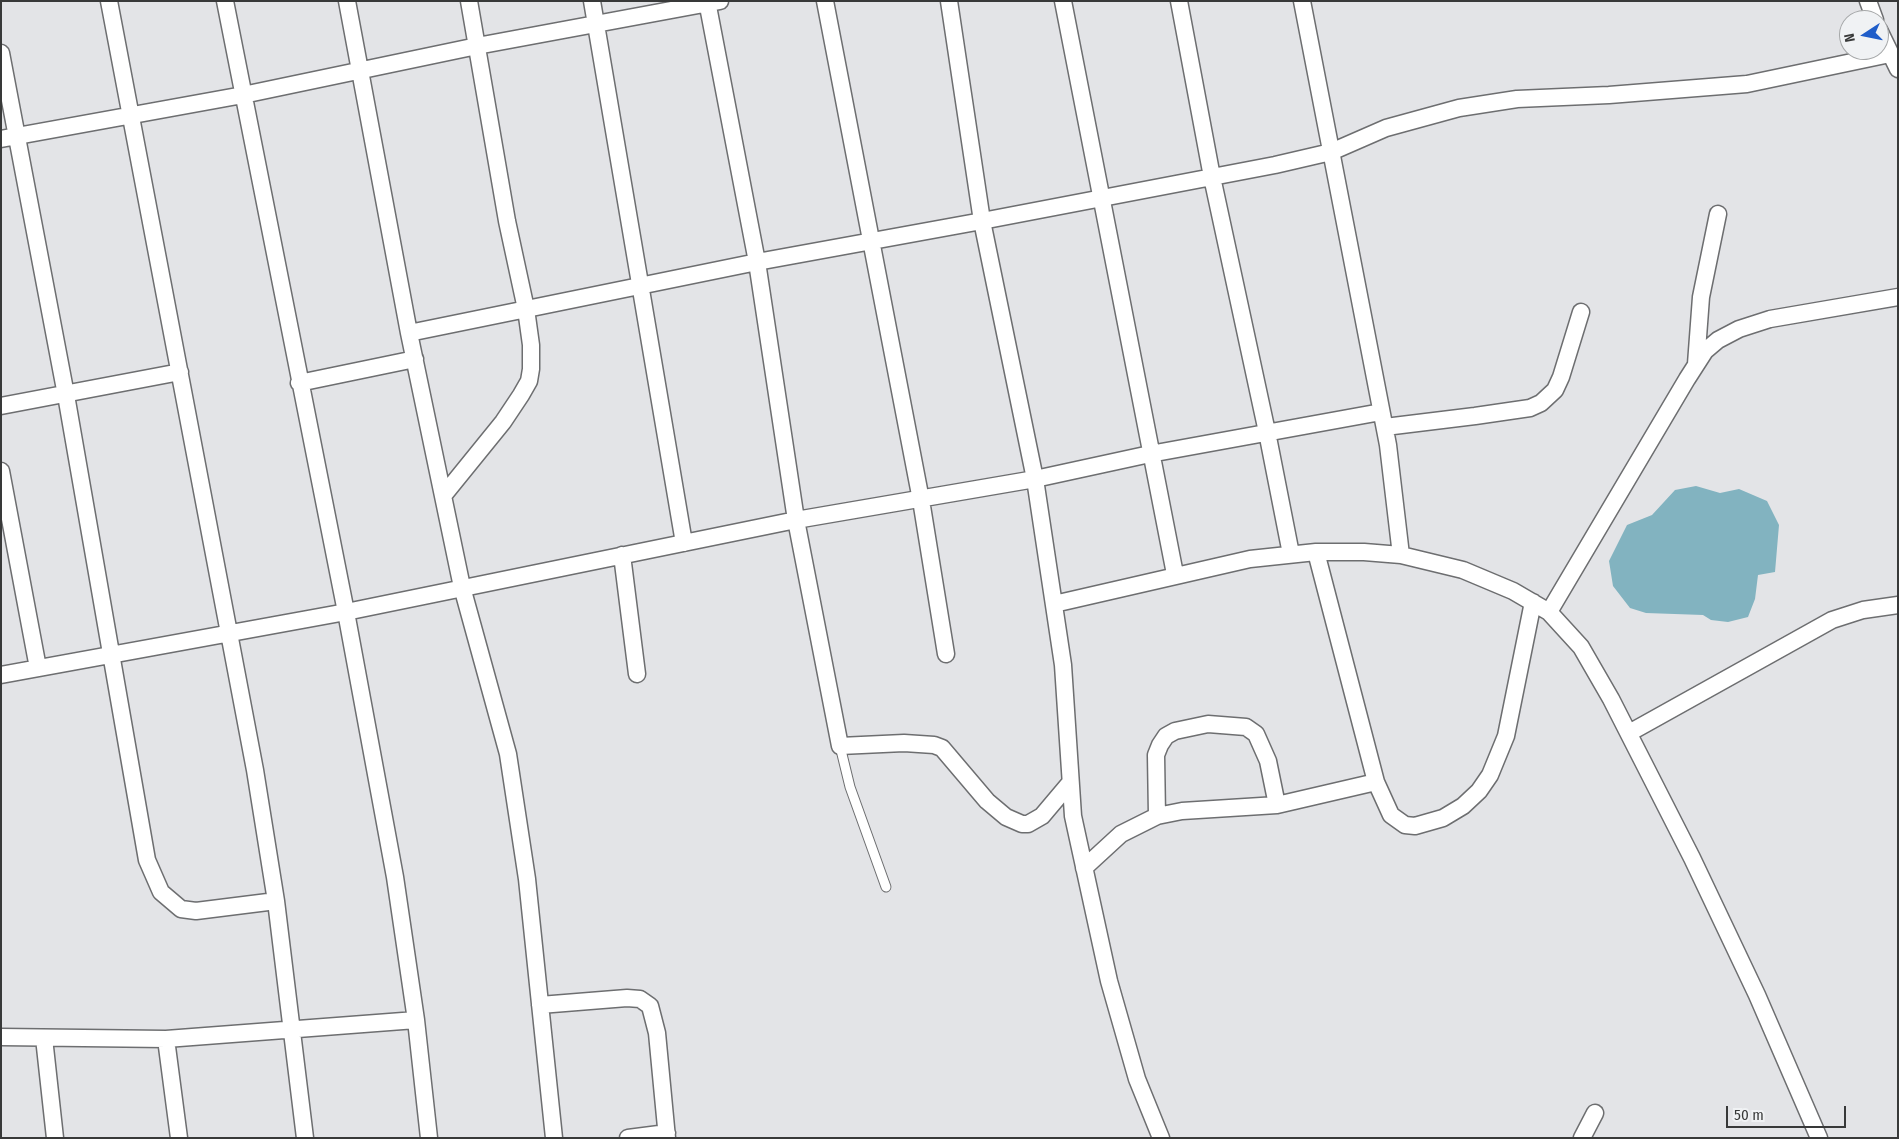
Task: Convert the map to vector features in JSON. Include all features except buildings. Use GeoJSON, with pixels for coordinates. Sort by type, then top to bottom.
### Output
{"type":"FeatureCollection","features":[{"type":"Feature","properties":{"kind":"street"},"geometry":{"type":"LineString","coordinates":[[109,1],[255,770],[276,901],[305,1138]]}},
{"type":"Feature","properties":{"kind":"street"},"geometry":{"type":"LineString","coordinates":[[225,1],[346,612],[395,878],[416,1020],[429,1138]]}},
{"type":"Feature","properties":{"kind":"street"},"geometry":{"type":"LineString","coordinates":[[347,1],[409,333],[462,587],[510,763],[520,827],[554,1138]]}},
{"type":"Feature","properties":{"kind":"street"},"geometry":{"type":"LineString","coordinates":[[443,496],[503,422],[528,381],[531,345],[526,309],[507,221],[469,1]]}},
{"type":"Feature","properties":{"kind":"street"},"geometry":{"type":"LineString","coordinates":[[592,1],[684,543]]}},
{"type":"Feature","properties":{"kind":"street"},"geometry":{"type":"LineString","coordinates":[[825,1],[921,500],[946,654]]}},
{"type":"Feature","properties":{"kind":"street"},"geometry":{"type":"LineString","coordinates":[[949,1],[982,221],[1036,479],[1063,665],[1069,784],[1073,816],[1109,981],[1137,1078],[1161,1138]]}},
{"type":"Feature","properties":{"kind":"street"},"geometry":{"type":"LineString","coordinates":[[1062,1],[1150,454],[1176,574]]}},
{"type":"Feature","properties":{"kind":"street"},"geometry":{"type":"LineString","coordinates":[[1179,1],[1212,178],[1267,432],[1291,554]]}},
{"type":"Feature","properties":{"kind":"street"},"geometry":{"type":"LineString","coordinates":[[1302,1],[1383,419],[1393,475],[1401,555]]}},
{"type":"Feature","properties":{"kind":"street"},"geometry":{"type":"LineString","coordinates":[[9,138],[243,95],[477,46],[597,25],[711,2],[757,262],[796,520],[840,746],[904,743],[934,745],[942,748],[987,801],[1006,817],[1022,824],[1028,824],[1042,816],[1069,784]]}},
{"type":"Feature","properties":{"kind":"street"},"geometry":{"type":"LineString","coordinates":[[1,53],[9,138],[66,394],[113,655],[147,860],[161,892],[181,909],[196,911],[276,901]]}},
{"type":"Feature","properties":{"kind":"street"},"geometry":{"type":"LineString","coordinates":[[409,333],[757,262],[1212,178],[1331,152],[1386,128],[1459,108],[1488,103],[1747,84],[1890,54],[1898,69]]}},
{"type":"Feature","properties":{"kind":"street"},"geometry":{"type":"LineString","coordinates":[[1696,364],[1701,297],[1718,214]]}},
{"type":"Feature","properties":{"kind":"street"},"geometry":{"type":"LineString","coordinates":[[1550,612],[1696,364],[1718,340],[1739,329],[1770,319],[1898,297]]}},
{"type":"Feature","properties":{"kind":"street"},"geometry":{"type":"LineString","coordinates":[[1,675],[228,632],[346,612],[796,520],[1036,479],[1150,454],[1267,432],[1383,419],[1475,416],[1530,408],[1541,403],[1555,390],[1561,377],[1581,312]]}},
{"type":"Feature","properties":{"kind":"street"},"geometry":{"type":"LineString","coordinates":[[299,382],[415,359]]}},
{"type":"Feature","properties":{"kind":"street"},"geometry":{"type":"LineString","coordinates":[[1,406],[180,372]]}},
{"type":"Feature","properties":{"kind":"street"},"geometry":{"type":"LineString","coordinates":[[1,471],[38,668]]}},
{"type":"Feature","properties":{"kind":"street"},"geometry":{"type":"LineString","coordinates":[[1054,604],[1176,574],[1250,559],[1316,552],[1364,552],[1401,555],[1462,570],[1533,602],[1550,612],[1568,632],[1594,668],[1629,733],[1749,977],[1819,1138]]}},
{"type":"Feature","properties":{"kind":"street"},"geometry":{"type":"LineString","coordinates":[[1316,552],[1376,782],[1391,815],[1405,825],[1415,826],[1443,818],[1463,806],[1479,791],[1500,756],[1506,736],[1533,602]]}},
{"type":"Feature","properties":{"kind":"street"},"geometry":{"type":"LineString","coordinates":[[622,555],[637,674]]}},
{"type":"Feature","properties":{"kind":"street"},"geometry":{"type":"LineString","coordinates":[[1629,733],[1832,620],[1863,610],[1898,605]]}},
{"type":"Feature","properties":{"kind":"street"},"geometry":{"type":"LineString","coordinates":[[1157,816],[1156,755],[1160,745],[1166,736],[1175,731],[1208,724],[1246,727],[1256,734],[1268,761],[1277,805]]}},
{"type":"Feature","properties":{"kind":"street"},"geometry":{"type":"LineString","coordinates":[[1084,868],[1121,834],[1157,816],[1182,811],[1277,805],[1302,801],[1376,782]]}},
{"type":"Feature","properties":{"kind":"street"},"geometry":{"type":"LineString","coordinates":[[540,1005],[627,998],[640,1000],[650,1006],[657,1033],[667,1135],[628,1138]]}},
{"type":"Feature","properties":{"kind":"street"},"geometry":{"type":"LineString","coordinates":[[1,1037],[166,1039],[293,1031],[416,1020]]}},
{"type":"Feature","properties":{"kind":"street"},"geometry":{"type":"LineString","coordinates":[[44,1038],[55,1138]]}},
{"type":"Feature","properties":{"kind":"street"},"geometry":{"type":"LineString","coordinates":[[166,1039],[179,1138]]}},
{"type":"Feature","properties":{"kind":"street"},"geometry":{"type":"LineString","coordinates":[[1582,1138],[1595,1113]]}},
{"type":"Feature","properties":{"kind":"lane"},"geometry":{"type":"LineString","coordinates":[[840,746],[856,806],[886,887]]}},
{"type":"Feature","properties":{"kind":"water"},"geometry":{"type":"Polygon","coordinates":[[[1696,486],[1720,493],[1739,489],[1767,501],[1779,525],[1775,572],[1758,575],[1755,599],[1748,617],[1728,622],[1711,620],[1703,615],[1646,613],[1630,608],[1613,586],[1609,561],[1627,525],[1652,515],[1675,490],[1696,486]]]}}]}
